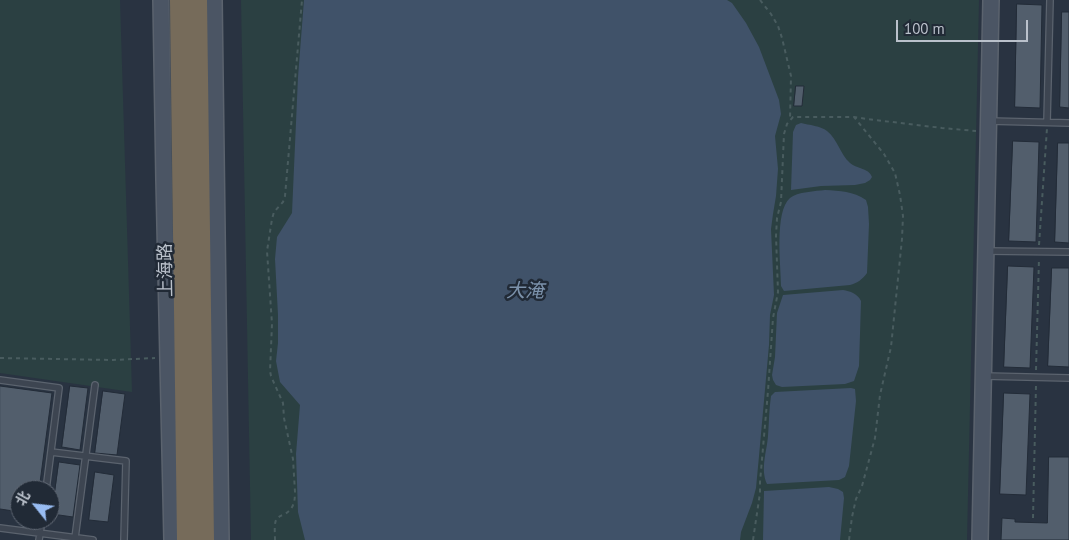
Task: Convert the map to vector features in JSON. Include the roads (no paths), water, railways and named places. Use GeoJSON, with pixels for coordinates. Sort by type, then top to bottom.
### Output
{"type":"FeatureCollection","features":[{"type":"Feature","properties":{"kind":"highway","name":"上海路"},"geometry":{"type":"LineString","coordinates":[[180,0],[194,460],[204,540]]}},
{"type":"Feature","properties":{"kind":"highway","name":"上海路"},"geometry":{"type":"LineString","coordinates":[[187,540],[194,460],[197,0]]}},
{"type":"Feature","properties":{"kind":"main road","name":"上海路"},"geometry":{"type":"LineString","coordinates":[[161,0],[172,540]]}},
{"type":"Feature","properties":{"kind":"main road"},"geometry":{"type":"LineString","coordinates":[[214,0],[221,540]]}},
{"type":"Feature","properties":{"kind":"main road"},"geometry":{"type":"LineString","coordinates":[[980,540],[991,0]]}},
{"type":"Feature","properties":{"kind":"lane"},"geometry":{"type":"LineString","coordinates":[[1047,122],[1050,0]]}},
{"type":"Feature","properties":{"kind":"lane"},"geometry":{"type":"LineString","coordinates":[[988,127],[1047,122],[1069,123]]}},
{"type":"Feature","properties":{"kind":"lane"},"geometry":{"type":"LineString","coordinates":[[986,251],[1069,252]]}},
{"type":"Feature","properties":{"kind":"lane"},"geometry":{"type":"LineString","coordinates":[[984,376],[1069,378]]}},
{"type":"Feature","properties":{"kind":"lane"},"geometry":{"type":"LineString","coordinates":[[0,380],[59,388],[47,480]]}},
{"type":"Feature","properties":{"kind":"lane"},"geometry":{"type":"LineString","coordinates":[[75,538],[95,385]]}},
{"type":"Feature","properties":{"kind":"lane"},"geometry":{"type":"LineString","coordinates":[[50,452],[126,461],[124,540]]}},
{"type":"Feature","properties":{"kind":"lane"},"geometry":{"type":"LineString","coordinates":[[0,528],[40,537],[93,540]]}},
{"type":"Feature","properties":{"kind":"water","name":"大淹"},"geometry":{"type":"Polygon","coordinates":[[[304,0],[727,0],[732,3],[759,47],[779,100],[781,114],[775,136],[778,169],[771,229],[774,295],[770,315],[756,488],[740,540],[305,540],[298,512],[296,454],[300,405],[280,382],[276,361],[278,315],[275,259],[277,237],[292,213],[298,77],[304,0]]]}},
{"type":"Feature","properties":{"kind":"water"},"geometry":{"type":"Polygon","coordinates":[[[801,123],[827,131],[850,163],[866,170],[870,174],[872,177],[870,180],[855,185],[821,186],[791,190],[793,132],[796,125],[801,123]]]}},
{"type":"Feature","properties":{"kind":"water"},"geometry":{"type":"Polygon","coordinates":[[[825,190],[851,193],[866,200],[869,224],[867,273],[859,281],[850,285],[784,291],[781,286],[780,227],[785,205],[790,198],[797,194],[825,190]]]}},
{"type":"Feature","properties":{"kind":"water"},"geometry":{"type":"Polygon","coordinates":[[[843,290],[854,293],[861,301],[859,366],[854,381],[845,384],[782,387],[776,385],[772,375],[775,357],[777,313],[783,295],[843,290]]]}},
{"type":"Feature","properties":{"kind":"water"},"geometry":{"type":"Polygon","coordinates":[[[855,389],[856,401],[849,466],[845,477],[839,480],[767,484],[764,466],[771,396],[775,392],[855,389]]]}},
{"type":"Feature","properties":{"kind":"water"},"geometry":{"type":"Polygon","coordinates":[[[829,487],[843,492],[840,540],[763,540],[764,491],[829,487]]]}}]}
